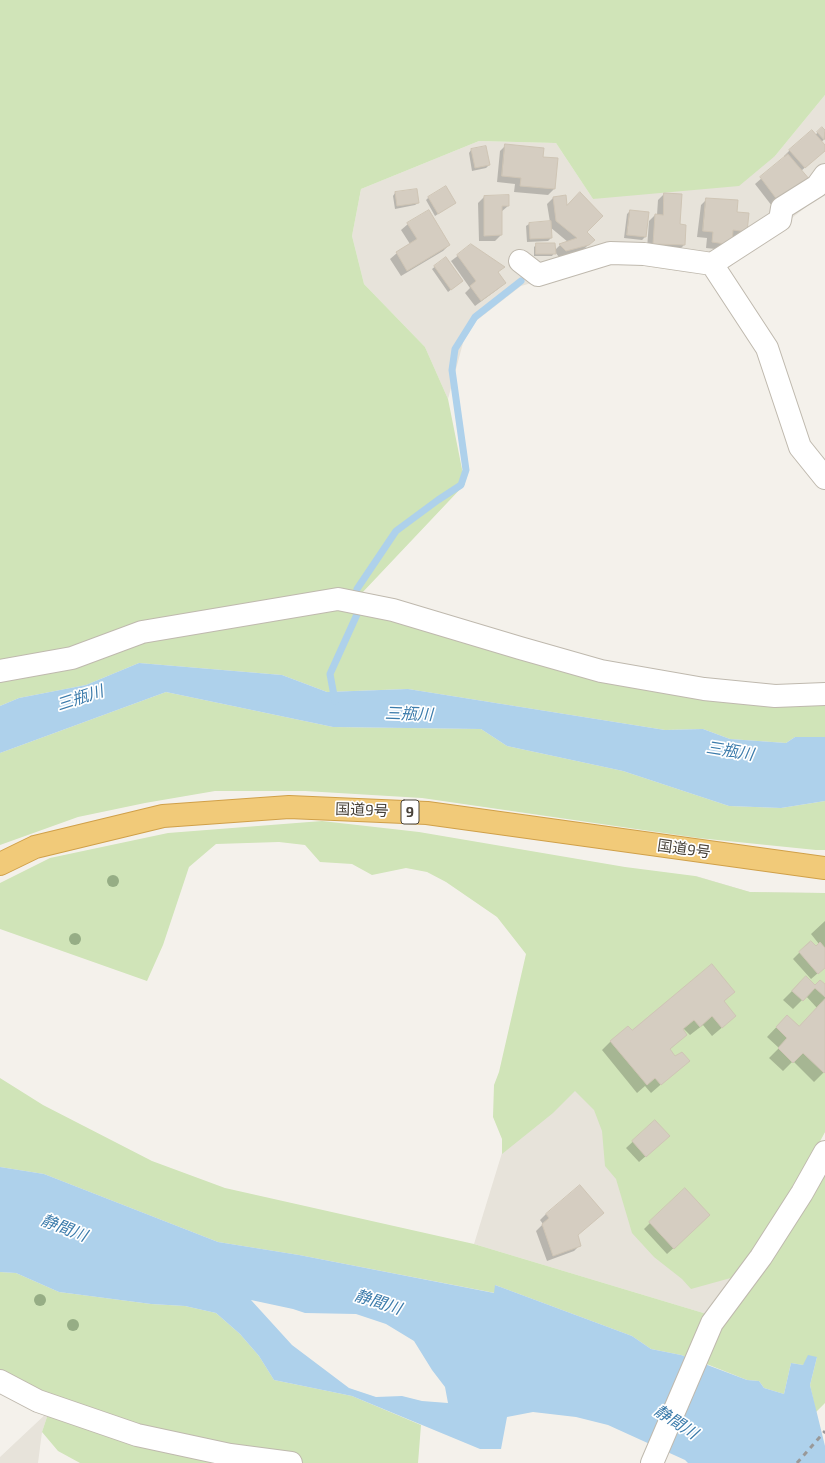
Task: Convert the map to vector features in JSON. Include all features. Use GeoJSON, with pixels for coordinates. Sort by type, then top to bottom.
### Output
{"type":"FeatureCollection","features":[{"type":"Feature","properties":{"kind":"highway","name":"国道9号"},"geometry":{"type":"LineString","coordinates":[[0,864],[34,847],[162,816],[288,807],[427,813],[825,868]]}},
{"type":"Feature","properties":{"kind":"street"},"geometry":{"type":"LineString","coordinates":[[520,261],[538,275],[610,253],[644,254],[712,264],[780,220],[782,208],[817,186],[825,175]]}},
{"type":"Feature","properties":{"kind":"street"},"geometry":{"type":"LineString","coordinates":[[712,264],[767,348],[800,447],[825,478]]}},
{"type":"Feature","properties":{"kind":"street"},"geometry":{"type":"LineString","coordinates":[[0,671],[72,658],[142,632],[338,599],[392,610],[601,671],[704,689],[775,696],[825,694]]}},
{"type":"Feature","properties":{"kind":"street"},"geometry":{"type":"LineString","coordinates":[[652,1463],[712,1322],[761,1258],[802,1193],[825,1152]]}},
{"type":"Feature","properties":{"kind":"street"},"geometry":{"type":"LineString","coordinates":[[0,1381],[38,1401],[137,1435],[230,1455],[291,1463]]}},
{"type":"Feature","properties":{"kind":"shaded area"},"geometry":{"type":"Polygon","coordinates":[[[825,95],[825,192],[726,270],[691,273],[611,261],[521,286],[467,328],[448,399],[425,347],[364,284],[352,236],[361,189],[479,141],[556,143],[593,199],[775,156],[825,95]]]}},
{"type":"Feature","properties":{"kind":"shaded area"},"geometry":{"type":"Polygon","coordinates":[[[696,876],[750,892],[825,893],[825,1132],[723,1296],[710,1307],[710,1315],[474,1244],[557,974],[696,876]]]}},
{"type":"Feature","properties":{"kind":"shaded area"},"geometry":{"type":"Polygon","coordinates":[[[49,1411],[42,1432],[38,1463],[0,1463],[0,1457],[49,1411]]]}},
{"type":"Feature","properties":{"kind":"green space"},"geometry":{"type":"Polygon","coordinates":[[[0,0],[825,0],[825,95],[775,156],[739,186],[593,199],[556,143],[479,141],[361,189],[352,236],[364,284],[425,347],[448,399],[465,484],[361,594],[562,667],[825,698],[825,737],[795,737],[786,743],[730,739],[703,729],[665,730],[408,689],[327,692],[282,675],[139,663],[86,685],[19,698],[0,706],[0,0]]]}},
{"type":"Feature","properties":{"kind":"green space"},"geometry":{"type":"Polygon","coordinates":[[[166,692],[333,727],[481,729],[507,746],[623,771],[729,806],[781,808],[825,801],[825,850],[698,838],[422,798],[305,791],[215,791],[145,803],[78,817],[0,845],[0,753],[166,692]]]}},
{"type":"Feature","properties":{"kind":"green space"},"geometry":{"type":"Polygon","coordinates":[[[322,821],[419,832],[625,867],[695,876],[750,892],[825,893],[825,1132],[798,1183],[738,1276],[691,1289],[682,1279],[654,1257],[632,1233],[616,1179],[605,1166],[602,1131],[594,1110],[575,1091],[553,1113],[502,1154],[502,1139],[493,1117],[494,1085],[499,1072],[526,954],[497,917],[446,882],[427,872],[406,868],[372,875],[352,864],[320,862],[305,845],[279,842],[216,844],[189,867],[163,945],[147,981],[0,929],[0,883],[50,858],[168,833],[322,821]]]}},
{"type":"Feature","properties":{"kind":"green space"},"geometry":{"type":"Polygon","coordinates":[[[0,1078],[43,1105],[152,1161],[225,1188],[474,1244],[710,1315],[692,1359],[681,1355],[651,1349],[632,1336],[495,1285],[495,1293],[299,1255],[218,1242],[44,1174],[0,1167],[0,1078]]]}},
{"type":"Feature","properties":{"kind":"green space"},"geometry":{"type":"Polygon","coordinates":[[[825,1160],[825,1403],[816,1412],[810,1385],[817,1357],[803,1365],[791,1363],[784,1394],[764,1388],[759,1381],[747,1380],[704,1363],[721,1321],[825,1160]]]}},
{"type":"Feature","properties":{"kind":"green space"},"geometry":{"type":"Polygon","coordinates":[[[0,1272],[16,1273],[59,1292],[151,1304],[185,1306],[216,1313],[240,1334],[259,1356],[274,1380],[352,1396],[421,1425],[418,1463],[80,1463],[58,1451],[42,1432],[49,1411],[0,1388],[0,1272]]]}},
{"type":"Feature","properties":{"kind":"water","name":"三瓶川"},"geometry":{"type":"Polygon","coordinates":[[[139,663],[282,675],[327,692],[408,689],[665,730],[703,729],[730,739],[786,743],[795,737],[825,737],[825,801],[781,808],[729,806],[623,771],[507,746],[481,729],[333,727],[166,692],[0,753],[0,706],[19,698],[86,685],[139,663]]]}},
{"type":"Feature","properties":{"kind":"water","name":"静間川"},"geometry":{"type":"Polygon","coordinates":[[[0,1167],[44,1174],[218,1242],[299,1255],[494,1293],[495,1285],[632,1336],[651,1349],[681,1355],[747,1380],[759,1381],[764,1388],[784,1394],[791,1363],[803,1365],[808,1355],[817,1357],[810,1385],[825,1446],[825,1463],[688,1463],[685,1460],[608,1425],[576,1417],[533,1412],[507,1417],[501,1449],[480,1449],[352,1396],[274,1380],[259,1356],[240,1334],[216,1313],[185,1306],[151,1304],[59,1292],[16,1273],[0,1272],[0,1167]],[[251,1300],[292,1345],[349,1388],[376,1397],[402,1396],[422,1401],[448,1403],[445,1387],[432,1370],[414,1341],[386,1324],[356,1314],[305,1313],[251,1300]]]}},
{"type":"Feature","properties":{"kind":"building"},"geometry":{"type":"Polygon","coordinates":[[[822,127],[825,130],[824,140],[817,132],[822,127]]]}},
{"type":"Feature","properties":{"kind":"building"},"geometry":{"type":"Polygon","coordinates":[[[812,130],[825,145],[825,151],[805,168],[789,150],[812,130]]]}},
{"type":"Feature","properties":{"kind":"building"},"geometry":{"type":"Polygon","coordinates":[[[505,144],[544,148],[543,157],[558,158],[555,189],[520,186],[521,178],[502,176],[505,144]]]}},
{"type":"Feature","properties":{"kind":"building"},"geometry":{"type":"Polygon","coordinates":[[[486,146],[490,165],[475,168],[471,149],[486,146]]]}},
{"type":"Feature","properties":{"kind":"building"},"geometry":{"type":"Polygon","coordinates":[[[788,154],[810,180],[801,188],[798,185],[778,201],[760,177],[788,154]]]}},
{"type":"Feature","properties":{"kind":"building"},"geometry":{"type":"Polygon","coordinates":[[[446,186],[456,203],[438,214],[428,197],[446,186]]]}},
{"type":"Feature","properties":{"kind":"building"},"geometry":{"type":"Polygon","coordinates":[[[417,189],[419,203],[397,206],[395,192],[417,189]]]}},
{"type":"Feature","properties":{"kind":"building"},"geometry":{"type":"Polygon","coordinates":[[[580,192],[603,216],[587,232],[595,240],[589,245],[566,251],[559,244],[577,238],[556,221],[553,197],[566,195],[567,205],[580,192]]]}},
{"type":"Feature","properties":{"kind":"building"},"geometry":{"type":"Polygon","coordinates":[[[664,193],[682,194],[680,224],[686,225],[685,245],[653,244],[655,214],[663,215],[664,193]]]}},
{"type":"Feature","properties":{"kind":"building"},"geometry":{"type":"Polygon","coordinates":[[[509,195],[509,206],[502,206],[502,235],[484,236],[484,196],[509,195]]]}},
{"type":"Feature","properties":{"kind":"building"},"geometry":{"type":"Polygon","coordinates":[[[706,198],[738,200],[737,212],[749,213],[747,232],[733,230],[732,245],[712,242],[713,232],[703,231],[706,198]]]}},
{"type":"Feature","properties":{"kind":"building"},"geometry":{"type":"Polygon","coordinates":[[[429,210],[450,245],[407,271],[396,252],[417,239],[407,223],[429,210]]]}},
{"type":"Feature","properties":{"kind":"building"},"geometry":{"type":"Polygon","coordinates":[[[630,210],[649,212],[646,237],[627,235],[630,210]]]}},
{"type":"Feature","properties":{"kind":"building"},"geometry":{"type":"Polygon","coordinates":[[[551,221],[552,238],[530,239],[529,223],[551,221]]]}},
{"type":"Feature","properties":{"kind":"building"},"geometry":{"type":"Polygon","coordinates":[[[536,243],[555,243],[556,254],[536,254],[536,243]]]}},
{"type":"Feature","properties":{"kind":"building"},"geometry":{"type":"Polygon","coordinates":[[[471,244],[505,267],[498,272],[506,283],[481,301],[470,286],[476,281],[457,255],[471,244]]]}},
{"type":"Feature","properties":{"kind":"building"},"geometry":{"type":"Polygon","coordinates":[[[446,257],[463,281],[451,290],[434,266],[446,257]]]}},
{"type":"Feature","properties":{"kind":"building"},"geometry":{"type":"Polygon","coordinates":[[[811,941],[816,946],[820,942],[825,948],[825,968],[818,974],[799,952],[811,941]]]}},
{"type":"Feature","properties":{"kind":"building"},"geometry":{"type":"Polygon","coordinates":[[[712,964],[735,992],[724,1001],[736,1016],[722,1028],[712,1016],[700,1027],[694,1020],[683,1029],[687,1035],[670,1049],[675,1056],[682,1052],[690,1061],[661,1085],[655,1078],[647,1085],[610,1041],[628,1026],[632,1030],[712,964]]]}},
{"type":"Feature","properties":{"kind":"building"},"geometry":{"type":"Polygon","coordinates":[[[806,976],[815,985],[820,980],[825,984],[825,997],[815,988],[803,1001],[792,991],[806,976]]]}},
{"type":"Feature","properties":{"kind":"building"},"geometry":{"type":"Polygon","coordinates":[[[825,999],[824,1073],[803,1053],[793,1063],[778,1048],[787,1038],[776,1027],[787,1015],[799,1026],[825,999]]]}},
{"type":"Feature","properties":{"kind":"building"},"geometry":{"type":"Polygon","coordinates":[[[655,1120],[670,1136],[646,1157],[632,1141],[655,1120]]]}},
{"type":"Feature","properties":{"kind":"building"},"geometry":{"type":"Polygon","coordinates":[[[580,1185],[604,1213],[578,1235],[581,1246],[553,1256],[542,1224],[549,1218],[546,1214],[580,1185]]]}},
{"type":"Feature","properties":{"kind":"building"},"geometry":{"type":"Polygon","coordinates":[[[685,1188],[710,1215],[674,1249],[649,1222],[685,1188]]]}},
{"type":"Feature","properties":{"kind":"waterway"},"geometry":{"type":"LineString","coordinates":[[357,589],[396,531],[461,485],[466,470],[452,370],[455,349],[475,317],[521,281]]}},
{"type":"Feature","properties":{"kind":"waterway"},"geometry":{"type":"LineString","coordinates":[[335,701],[330,674],[359,610]]}},
{"type":"Feature","properties":{"kind":"railway"},"geometry":{"type":"LineString","coordinates":[[797,1463],[825,1431]]}}]}
